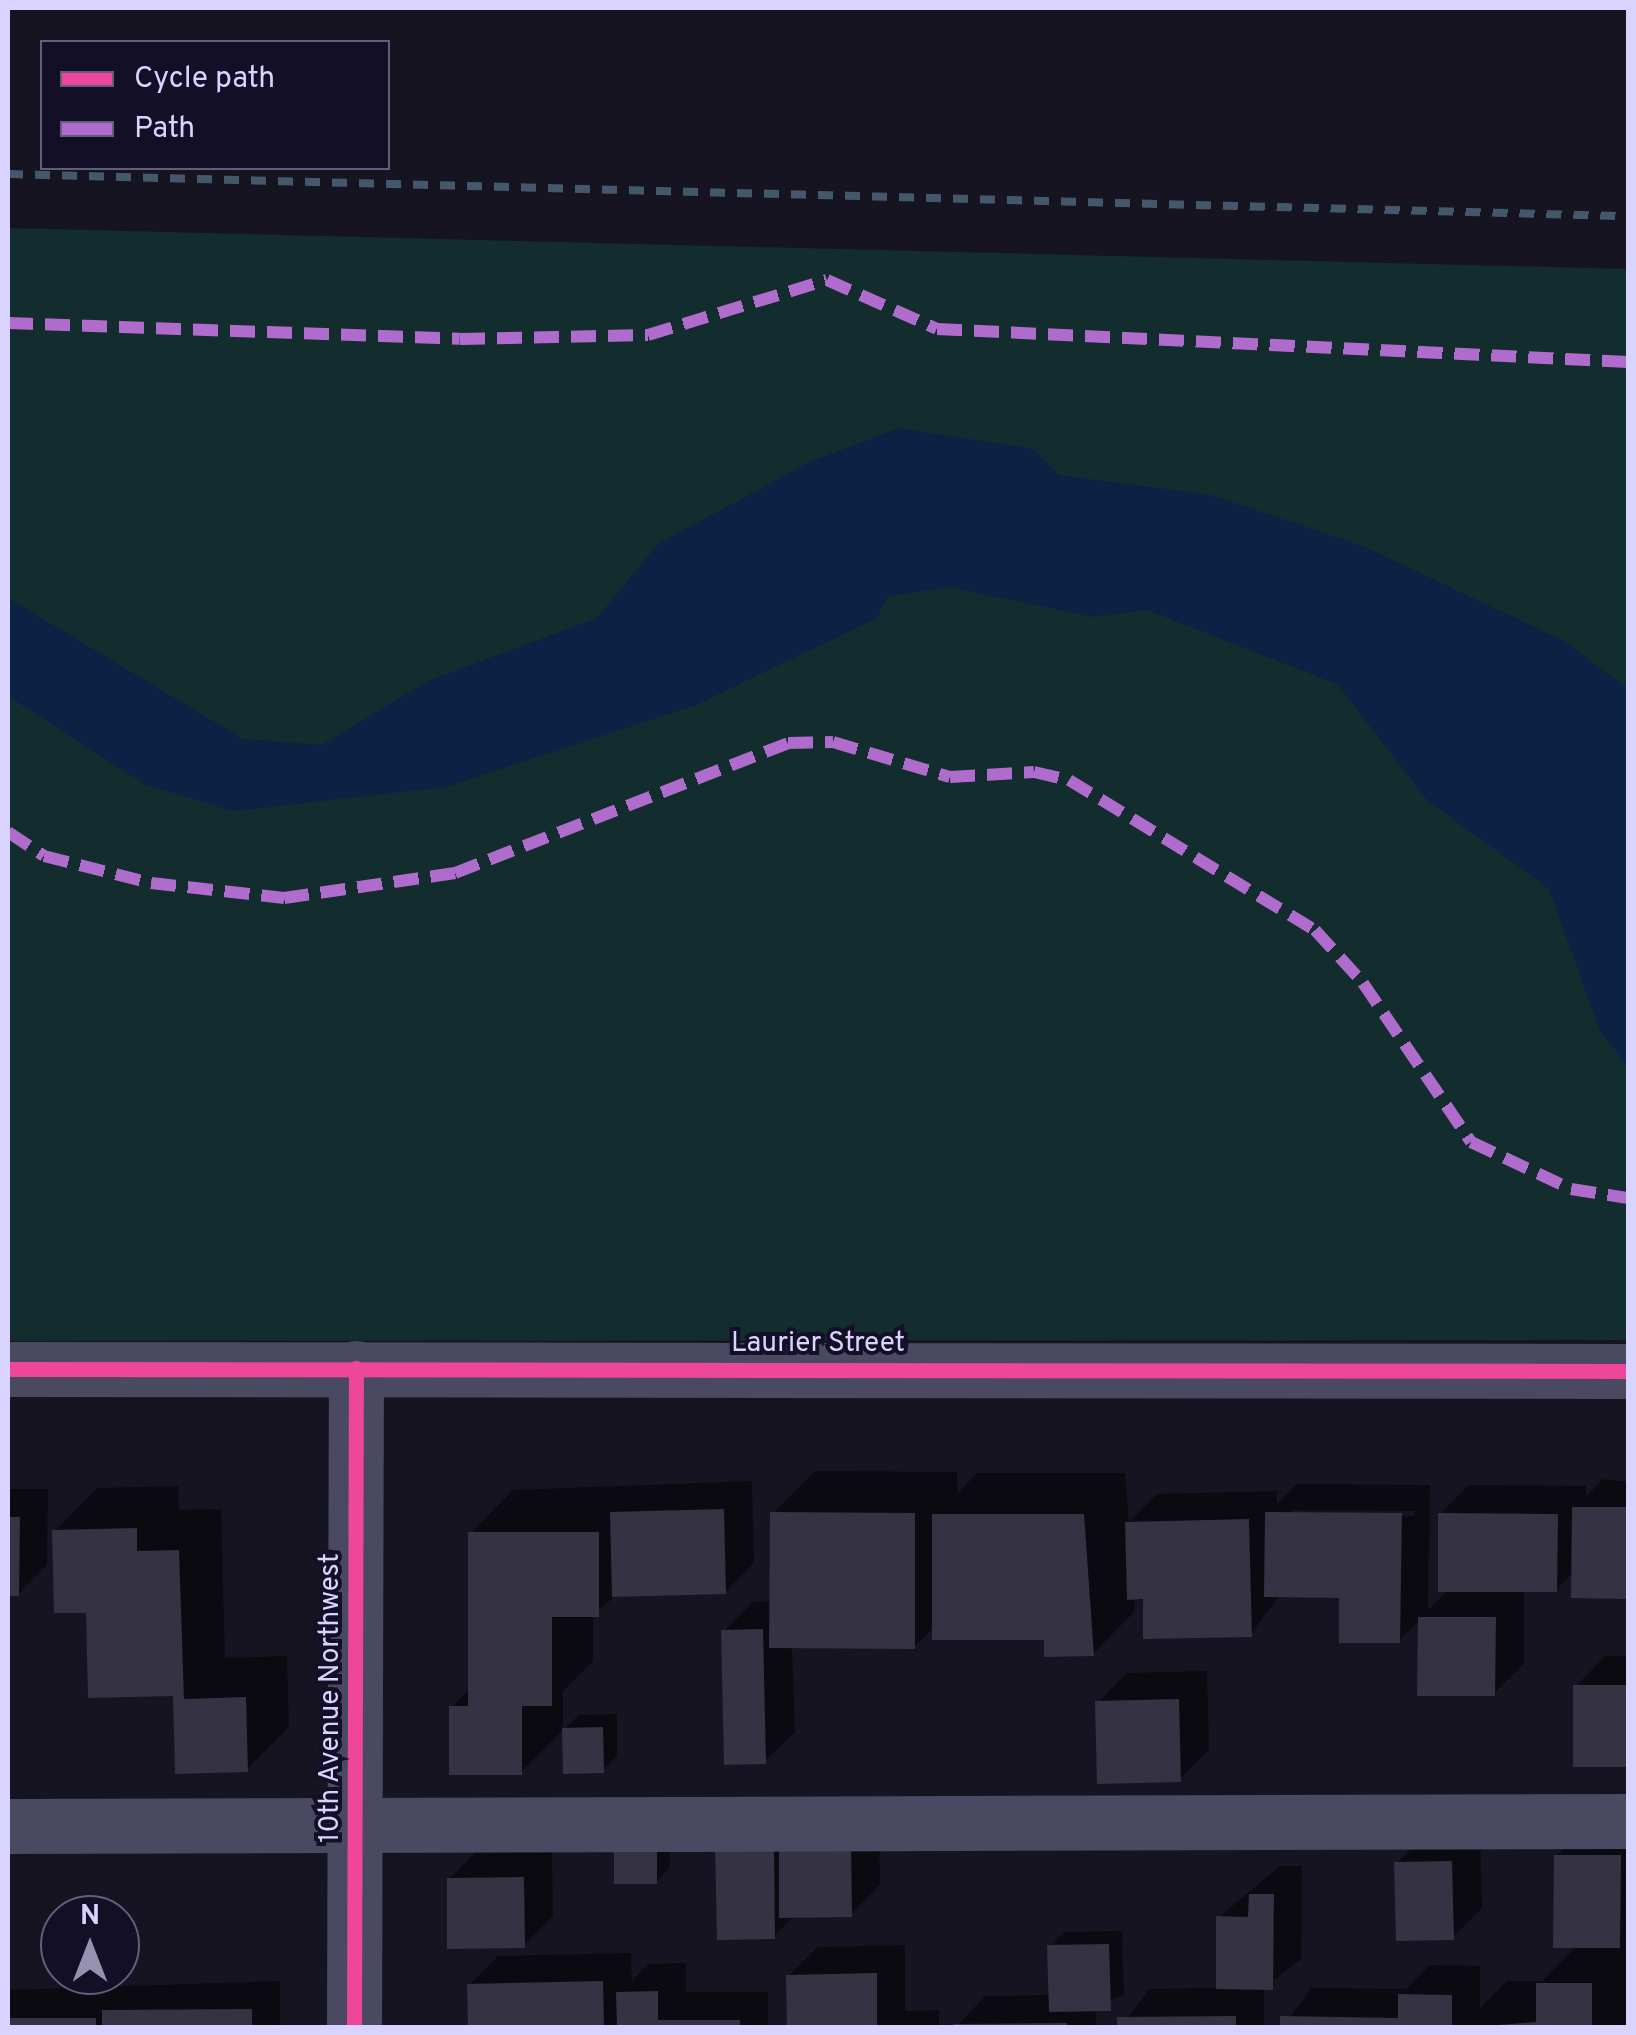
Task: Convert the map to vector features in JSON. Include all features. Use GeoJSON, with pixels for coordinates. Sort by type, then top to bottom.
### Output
{"type":"FeatureCollection","features":[{"type":"Feature","properties":{"kind":"street","name":"10th Avenue Northwest"},"geometry":{"type":"LineString","coordinates":[[354,2028],[356,1368]]}},
{"type":"Feature","properties":{"kind":"street","name":"Laurier Street"},"geometry":{"type":"LineString","coordinates":[[8,1369],[1628,1371]]}},
{"type":"Feature","properties":{"kind":"street"},"geometry":{"type":"LineString","coordinates":[[8,1826],[1628,1821]]}},
{"type":"Feature","properties":{"kind":"green space"},"geometry":{"type":"Polygon","coordinates":[[[8,228],[1628,269],[1628,1340],[8,1341],[8,228]]]}},
{"type":"Feature","properties":{"kind":"water"},"geometry":{"type":"Polygon","coordinates":[[[899,428],[1033,449],[1059,475],[1211,495],[1363,546],[1564,641],[1628,689],[1628,1066],[1600,1031],[1549,889],[1427,800],[1337,684],[1147,610],[1093,617],[948,587],[887,597],[877,618],[696,705],[446,787],[234,811],[146,785],[8,696],[8,598],[243,739],[322,745],[428,681],[597,618],[658,544],[810,462],[899,428]]]}},
{"type":"Feature","properties":{"kind":"building"},"geometry":{"type":"Polygon","coordinates":[[[1572,1507],[1628,1507],[1628,1599],[1571,1598],[1572,1507]]]}},
{"type":"Feature","properties":{"kind":"building"},"geometry":{"type":"Polygon","coordinates":[[[724,1509],[726,1594],[612,1597],[610,1512],[724,1509]]]}},
{"type":"Feature","properties":{"kind":"building"},"geometry":{"type":"Polygon","coordinates":[[[770,1512],[915,1513],[915,1649],[769,1648],[770,1512]]]}},
{"type":"Feature","properties":{"kind":"building"},"geometry":{"type":"Polygon","coordinates":[[[1265,1512],[1402,1513],[1400,1643],[1339,1643],[1339,1598],[1264,1597],[1265,1512]]]}},
{"type":"Feature","properties":{"kind":"building"},"geometry":{"type":"Polygon","coordinates":[[[1438,1513],[1558,1514],[1557,1592],[1438,1592],[1438,1513]]]}},
{"type":"Feature","properties":{"kind":"building"},"geometry":{"type":"Polygon","coordinates":[[[932,1514],[1084,1514],[1094,1656],[1044,1657],[1044,1640],[932,1640],[932,1514]]]}},
{"type":"Feature","properties":{"kind":"building"},"geometry":{"type":"Polygon","coordinates":[[[8,1517],[20,1517],[19,1596],[8,1596],[8,1517]]]}},
{"type":"Feature","properties":{"kind":"building"},"geometry":{"type":"Polygon","coordinates":[[[1249,1519],[1252,1637],[1143,1639],[1143,1599],[1127,1600],[1125,1522],[1249,1519]]]}},
{"type":"Feature","properties":{"kind":"building"},"geometry":{"type":"Polygon","coordinates":[[[137,1528],[137,1551],[179,1550],[184,1699],[246,1697],[248,1772],[175,1774],[173,1696],[88,1698],[86,1613],[54,1613],[52,1530],[137,1528]]]}},
{"type":"Feature","properties":{"kind":"building"},"geometry":{"type":"Polygon","coordinates":[[[468,1532],[599,1532],[599,1617],[552,1617],[552,1706],[522,1706],[522,1775],[449,1775],[449,1706],[468,1706],[468,1532]]]}},
{"type":"Feature","properties":{"kind":"building"},"geometry":{"type":"Polygon","coordinates":[[[1418,1617],[1496,1617],[1495,1696],[1417,1696],[1418,1617]]]}},
{"type":"Feature","properties":{"kind":"building"},"geometry":{"type":"Polygon","coordinates":[[[763,1629],[766,1764],[724,1765],[721,1630],[763,1629]]]}},
{"type":"Feature","properties":{"kind":"building"},"geometry":{"type":"Polygon","coordinates":[[[1573,1685],[1628,1685],[1628,1767],[1573,1767],[1573,1685]]]}},
{"type":"Feature","properties":{"kind":"building"},"geometry":{"type":"Polygon","coordinates":[[[1179,1699],[1181,1782],[1097,1784],[1095,1701],[1179,1699]]]}},
{"type":"Feature","properties":{"kind":"building"},"geometry":{"type":"Polygon","coordinates":[[[603,1727],[604,1773],[563,1774],[562,1728],[603,1727]]]}},
{"type":"Feature","properties":{"kind":"building"},"geometry":{"type":"Polygon","coordinates":[[[851,1839],[852,1917],[779,1918],[779,1840],[851,1839]]]}},
{"type":"Feature","properties":{"kind":"building"},"geometry":{"type":"Polygon","coordinates":[[[614,1841],[657,1841],[657,1884],[614,1884],[614,1841]]]}},
{"type":"Feature","properties":{"kind":"building"},"geometry":{"type":"Polygon","coordinates":[[[774,1842],[775,1939],[717,1940],[715,1843],[774,1842]]]}},
{"type":"Feature","properties":{"kind":"building"},"geometry":{"type":"Polygon","coordinates":[[[1554,1855],[1621,1855],[1620,1948],[1553,1948],[1554,1855]]]}},
{"type":"Feature","properties":{"kind":"building"},"geometry":{"type":"Polygon","coordinates":[[[1452,1861],[1454,1940],[1396,1941],[1394,1862],[1452,1861]]]}},
{"type":"Feature","properties":{"kind":"building"},"geometry":{"type":"Polygon","coordinates":[[[524,1877],[525,1948],[447,1949],[447,1878],[524,1877]]]}},
{"type":"Feature","properties":{"kind":"building"},"geometry":{"type":"Polygon","coordinates":[[[1249,1894],[1274,1894],[1273,1990],[1216,1989],[1216,1916],[1248,1917],[1249,1894]]]}},
{"type":"Feature","properties":{"kind":"building"},"geometry":{"type":"Polygon","coordinates":[[[1109,1944],[1111,2011],[1049,2012],[1047,1945],[1109,1944]]]}},
{"type":"Feature","properties":{"kind":"building"},"geometry":{"type":"Polygon","coordinates":[[[877,1973],[877,2028],[787,2028],[786,1975],[877,1973]]]}},
{"type":"Feature","properties":{"kind":"building"},"geometry":{"type":"Polygon","coordinates":[[[603,1981],[604,2028],[468,2028],[467,1984],[603,1981]]]}},
{"type":"Feature","properties":{"kind":"building"},"geometry":{"type":"Polygon","coordinates":[[[1536,1983],[1592,1983],[1592,2028],[1462,2028],[1536,2022],[1536,1983]]]}},
{"type":"Feature","properties":{"kind":"building"},"geometry":{"type":"Polygon","coordinates":[[[658,1991],[658,2020],[740,2020],[740,2028],[617,2028],[616,1992],[658,1991]]]}},
{"type":"Feature","properties":{"kind":"building"},"geometry":{"type":"Polygon","coordinates":[[[1398,1994],[1452,1995],[1452,2028],[1280,2028],[1280,2016],[1398,2018],[1398,1994]]]}},
{"type":"Feature","properties":{"kind":"building"},"geometry":{"type":"Polygon","coordinates":[[[252,2009],[252,2028],[102,2028],[102,2010],[252,2009]]]}},
{"type":"Feature","properties":{"kind":"building"},"geometry":{"type":"Polygon","coordinates":[[[1236,2016],[1236,2028],[1117,2028],[1117,2017],[1236,2016]]]}},
{"type":"Feature","properties":{"kind":"building"},"geometry":{"type":"Polygon","coordinates":[[[8,2018],[96,2018],[96,2028],[8,2028],[8,2018]]]}},
{"type":"Feature","properties":{"kind":"building"},"geometry":{"type":"Polygon","coordinates":[[[1067,2023],[1068,2028],[953,2028],[953,2024],[1067,2023]]]}},
{"type":"Feature","properties":{"kind":"railway"},"geometry":{"type":"LineString","coordinates":[[8,174],[1628,216]]}},
{"type":"Feature","properties":{"kind":"marked path"},"geometry":{"type":"LineString","coordinates":[[8,323],[460,339],[648,335],[827,280],[937,329],[1628,362]]}},
{"type":"Feature","properties":{"kind":"marked path"},"geometry":{"type":"LineString","coordinates":[[8,832],[44,856],[151,883],[284,898],[455,873],[788,743],[833,742],[950,777],[1034,772],[1069,780],[1315,930],[1363,983],[1471,1142],[1571,1189],[1628,1198]]}},
{"type":"Feature","properties":{"kind":"cycle path"},"geometry":{"type":"LineString","coordinates":[[354,2028],[356,1368]]}},
{"type":"Feature","properties":{"kind":"cycle path"},"geometry":{"type":"LineString","coordinates":[[8,1369],[1628,1371]]}}]}
